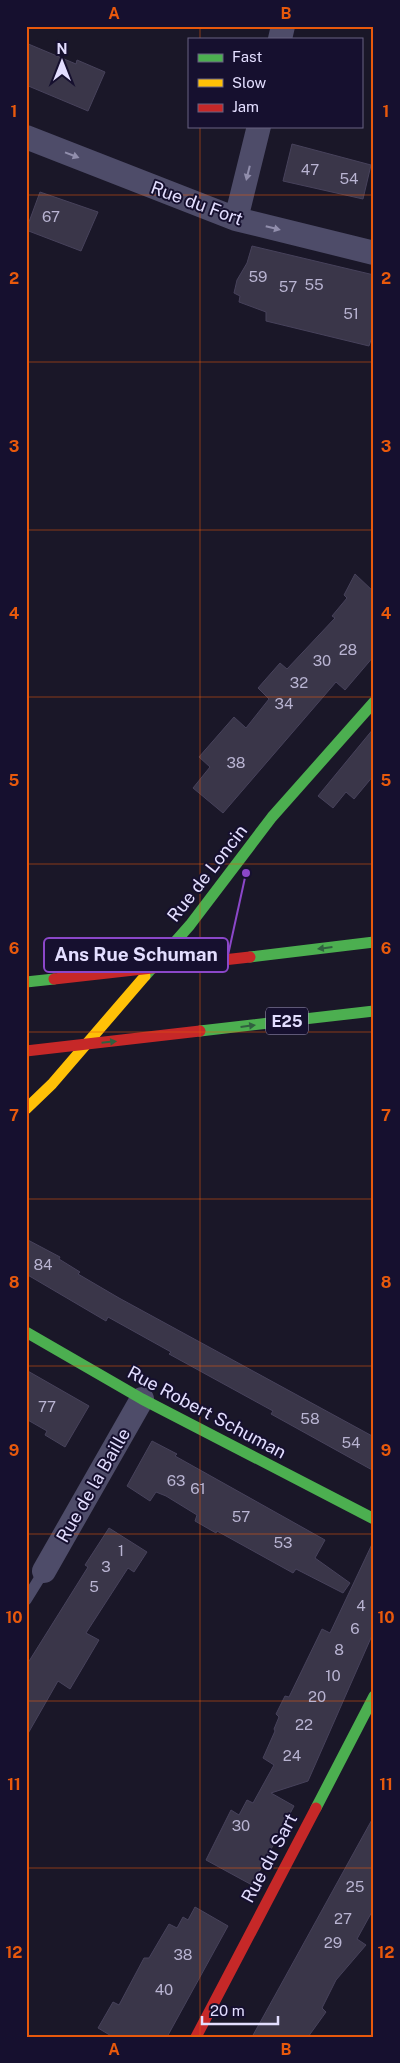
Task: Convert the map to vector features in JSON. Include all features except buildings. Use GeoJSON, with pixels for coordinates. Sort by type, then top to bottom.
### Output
{"type":"FeatureCollection","features":[{"type":"Feature","properties":{"kind":"main road","name":"Rue de Loncin"},"geometry":{"type":"LineString","coordinates":[[26,1109],[52,1084],[190,925],[272,817],[374,702]]}},
{"type":"Feature","properties":{"kind":"main road"},"geometry":{"type":"LineString","coordinates":[[26,982],[374,942]]}},
{"type":"Feature","properties":{"kind":"main road","name":"E25"},"geometry":{"type":"LineString","coordinates":[[26,1051],[374,1011]]}},
{"type":"Feature","properties":{"kind":"main road","name":"Rue Robert Schuman"},"geometry":{"type":"LineString","coordinates":[[26,1332],[142,1399],[374,1519]]}},
{"type":"Feature","properties":{"kind":"main road","name":"Rue du Sart"},"geometry":{"type":"LineString","coordinates":[[196,2037],[374,1696]]}},
{"type":"Feature","properties":{"kind":"street"},"geometry":{"type":"LineString","coordinates":[[236,219],[259,128]]}},
{"type":"Feature","properties":{"kind":"street","name":"Rue du Fort"},"geometry":{"type":"LineString","coordinates":[[26,137],[236,219],[374,253]]}},
{"type":"Feature","properties":{"kind":"street","name":"Rue de la Baille"},"geometry":{"type":"LineString","coordinates":[[44,1571],[142,1399]]}},
{"type":"Feature","properties":{"kind":"lane"},"geometry":{"type":"LineString","coordinates":[[26,1600],[44,1571]]}},
{"type":"Feature","properties":{"kind":"traffic: fast"},"geometry":{"type":"LineString","coordinates":[[145,976],[190,925],[272,817],[374,702]]}},
{"type":"Feature","properties":{"kind":"traffic: fast"},"geometry":{"type":"LineString","coordinates":[[250,957],[374,942]]}},
{"type":"Feature","properties":{"kind":"traffic: fast"},"geometry":{"type":"LineString","coordinates":[[26,982],[54,979]]}},
{"type":"Feature","properties":{"kind":"traffic: fast"},"geometry":{"type":"LineString","coordinates":[[200,1031],[374,1011]]}},
{"type":"Feature","properties":{"kind":"traffic: fast"},"geometry":{"type":"LineString","coordinates":[[26,1332],[142,1399],[374,1519]]}},
{"type":"Feature","properties":{"kind":"traffic: fast"},"geometry":{"type":"LineString","coordinates":[[316,1808],[374,1696]]}},
{"type":"Feature","properties":{"kind":"traffic: slow"},"geometry":{"type":"LineString","coordinates":[[26,1109],[52,1084],[145,976]]}},
{"type":"Feature","properties":{"kind":"traffic: jam"},"geometry":{"type":"LineString","coordinates":[[54,979],[250,957]]}},
{"type":"Feature","properties":{"kind":"traffic: jam"},"geometry":{"type":"LineString","coordinates":[[26,1051],[200,1031]]}},
{"type":"Feature","properties":{"kind":"traffic: jam"},"geometry":{"type":"LineString","coordinates":[[196,2037],[316,1808]]}},
{"type":"Feature","properties":{"kind":"place","name":"Ans Rue Schuman"},"geometry":{"type":"Point","coordinates":[246,873]}}]}
